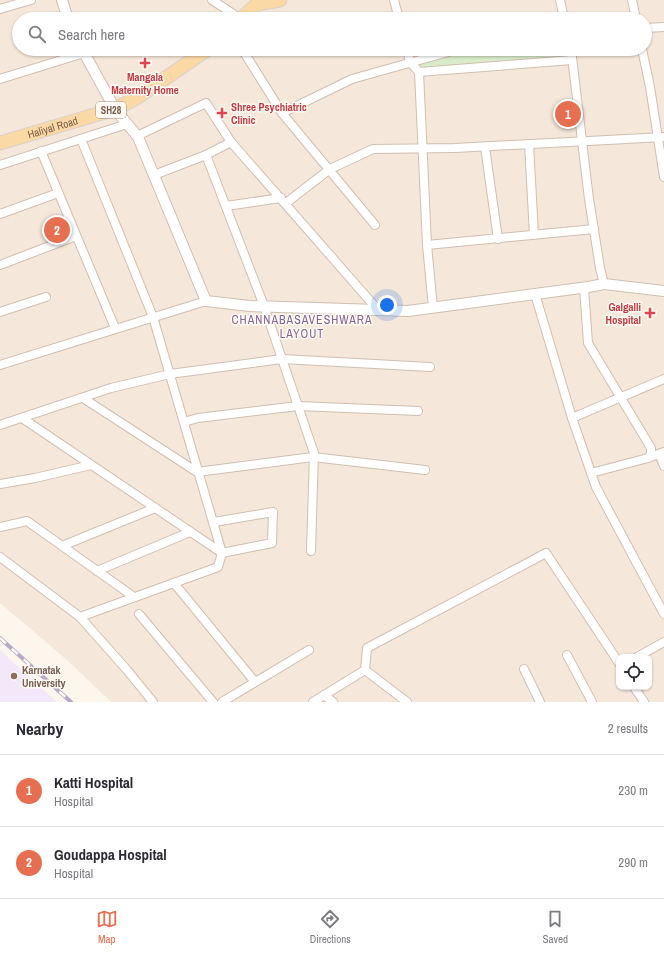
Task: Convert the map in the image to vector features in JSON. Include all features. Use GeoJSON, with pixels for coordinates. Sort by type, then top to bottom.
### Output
{"type":"FeatureCollection","features":[{"type":"Feature","properties":{"kind":"main road"},"geometry":{"type":"LineString","coordinates":[[248,12],[259,2],[280,0]]}},
{"type":"Feature","properties":{"kind":"main road","name":"Haliyal Road"},"geometry":{"type":"LineString","coordinates":[[0,143],[115,109],[138,97],[198,56]]}},
{"type":"Feature","properties":{"kind":"street"},"geometry":{"type":"LineString","coordinates":[[0,9],[32,0]]}},
{"type":"Feature","properties":{"kind":"street"},"geometry":{"type":"LineString","coordinates":[[62,0],[66,12]]}},
{"type":"Feature","properties":{"kind":"street"},"geometry":{"type":"LineString","coordinates":[[212,0],[230,12]]}},
{"type":"Feature","properties":{"kind":"street"},"geometry":{"type":"LineString","coordinates":[[394,0],[397,12]]}},
{"type":"Feature","properties":{"kind":"street"},"geometry":{"type":"LineString","coordinates":[[560,0],[563,12]]}},
{"type":"Feature","properties":{"kind":"street"},"geometry":{"type":"LineString","coordinates":[[632,0],[635,12]]}},
{"type":"Feature","properties":{"kind":"street"},"geometry":{"type":"LineString","coordinates":[[652,28],[664,27]]}},
{"type":"Feature","properties":{"kind":"street"},"geometry":{"type":"LineString","coordinates":[[0,79],[68,56]]}},
{"type":"Feature","properties":{"kind":"street"},"geometry":{"type":"LineString","coordinates":[[86,56],[115,109],[137,136],[206,300]]}},
{"type":"Feature","properties":{"kind":"street"},"geometry":{"type":"LineString","coordinates":[[246,56],[282,113],[375,225]]}},
{"type":"Feature","properties":{"kind":"street"},"geometry":{"type":"LineString","coordinates":[[409,56],[410,62],[419,72],[427,245],[433,308]]}},
{"type":"Feature","properties":{"kind":"street"},"geometry":{"type":"LineString","coordinates":[[282,113],[352,79],[433,56]]}},
{"type":"Feature","properties":{"kind":"street"},"geometry":{"type":"LineString","coordinates":[[572,56],[594,229],[604,284]]}},
{"type":"Feature","properties":{"kind":"street"},"geometry":{"type":"LineString","coordinates":[[643,56],[661,137],[664,177]]}},
{"type":"Feature","properties":{"kind":"street"},"geometry":{"type":"LineString","coordinates":[[419,72],[572,60]]}},
{"type":"Feature","properties":{"kind":"street"},"geometry":{"type":"LineString","coordinates":[[137,136],[206,103],[231,142],[378,310]]}},
{"type":"Feature","properties":{"kind":"street"},"geometry":{"type":"LineString","coordinates":[[0,164],[127,124]]}},
{"type":"Feature","properties":{"kind":"street"},"geometry":{"type":"LineString","coordinates":[[226,206],[283,201],[330,169],[373,149],[485,147],[661,137]]}},
{"type":"Feature","properties":{"kind":"street"},"geometry":{"type":"LineString","coordinates":[[80,617],[218,567],[222,553],[214,522],[197,472],[153,317],[81,138]]}},
{"type":"Feature","properties":{"kind":"street"},"geometry":{"type":"LineString","coordinates":[[154,175],[206,155],[231,142]]}},
{"type":"Feature","properties":{"kind":"street"},"geometry":{"type":"LineString","coordinates":[[529,144],[534,235]]}},
{"type":"Feature","properties":{"kind":"street"},"geometry":{"type":"LineString","coordinates":[[485,147],[498,239]]}},
{"type":"Feature","properties":{"kind":"street"},"geometry":{"type":"LineString","coordinates":[[41,151],[115,328]]}},
{"type":"Feature","properties":{"kind":"street"},"geometry":{"type":"LineString","coordinates":[[206,155],[264,306],[314,453],[311,551]]}},
{"type":"Feature","properties":{"kind":"street"},"geometry":{"type":"LineString","coordinates":[[0,214],[58,193]]}},
{"type":"Feature","properties":{"kind":"street"},"geometry":{"type":"LineString","coordinates":[[427,245],[594,229]]}},
{"type":"Feature","properties":{"kind":"street"},"geometry":{"type":"LineString","coordinates":[[0,265],[76,236]]}},
{"type":"Feature","properties":{"kind":"street"},"geometry":{"type":"LineString","coordinates":[[0,365],[206,300],[264,306],[408,311],[584,288],[604,284],[664,291]]}},
{"type":"Feature","properties":{"kind":"street"},"geometry":{"type":"LineString","coordinates":[[584,288],[588,343],[651,448],[651,454],[648,458]]}},
{"type":"Feature","properties":{"kind":"street"},"geometry":{"type":"LineString","coordinates":[[535,294],[572,418],[596,487],[664,614]]}},
{"type":"Feature","properties":{"kind":"street"},"geometry":{"type":"LineString","coordinates":[[0,312],[46,297]]}},
{"type":"Feature","properties":{"kind":"street"},"geometry":{"type":"LineString","coordinates":[[0,425],[111,388],[170,374],[282,359],[430,367]]}},
{"type":"Feature","properties":{"kind":"street"},"geometry":{"type":"LineString","coordinates":[[572,418],[664,379]]}},
{"type":"Feature","properties":{"kind":"street"},"geometry":{"type":"LineString","coordinates":[[84,398],[197,472],[313,457],[426,470]]}},
{"type":"Feature","properties":{"kind":"street"},"geometry":{"type":"LineString","coordinates":[[184,422],[198,418],[298,406],[418,411]]}},
{"type":"Feature","properties":{"kind":"street"},"geometry":{"type":"LineString","coordinates":[[22,418],[222,553],[272,543],[273,512],[214,522]]}},
{"type":"Feature","properties":{"kind":"street"},"geometry":{"type":"LineString","coordinates":[[591,473],[662,453],[664,466]]}},
{"type":"Feature","properties":{"kind":"street"},"geometry":{"type":"LineString","coordinates":[[0,484],[35,478],[91,465]]}},
{"type":"Feature","properties":{"kind":"street"},"geometry":{"type":"LineString","coordinates":[[62,546],[155,508]]}},
{"type":"Feature","properties":{"kind":"street"},"geometry":{"type":"LineString","coordinates":[[0,527],[27,521],[134,597]]}},
{"type":"Feature","properties":{"kind":"street"},"geometry":{"type":"LineString","coordinates":[[97,571],[190,532]]}},
{"type":"Feature","properties":{"kind":"street"},"geometry":{"type":"LineString","coordinates":[[365,670],[366,648],[546,553],[616,658]]}},
{"type":"Feature","properties":{"kind":"street"},"geometry":{"type":"LineString","coordinates":[[0,557],[80,617],[153,702]]}},
{"type":"Feature","properties":{"kind":"street"},"geometry":{"type":"LineString","coordinates":[[174,583],[256,682]]}},
{"type":"Feature","properties":{"kind":"street"},"geometry":{"type":"LineString","coordinates":[[139,614],[213,702]]}},
{"type":"Feature","properties":{"kind":"street"},"geometry":{"type":"LineString","coordinates":[[642,654],[664,642]]}},
{"type":"Feature","properties":{"kind":"street"},"geometry":{"type":"LineString","coordinates":[[222,702],[309,650]]}},
{"type":"Feature","properties":{"kind":"street"},"geometry":{"type":"LineString","coordinates":[[567,655],[592,702]]}},
{"type":"Feature","properties":{"kind":"street"},"geometry":{"type":"LineString","coordinates":[[524,669],[540,702]]}},
{"type":"Feature","properties":{"kind":"street"},"geometry":{"type":"LineString","coordinates":[[313,702],[365,670]]}},
{"type":"Feature","properties":{"kind":"street"},"geometry":{"type":"LineString","coordinates":[[365,670],[407,702]]}},
{"type":"Feature","properties":{"kind":"street"},"geometry":{"type":"LineString","coordinates":[[636,690],[644,702]]}},
{"type":"Feature","properties":{"kind":"street"},"geometry":{"type":"LineString","coordinates":[[324,695],[333,702]]}},
{"type":"Feature","properties":{"kind":"shaded area"},"geometry":{"type":"Polygon","coordinates":[[[0,0],[664,0],[664,702],[111,702],[67,660],[0,603],[0,0]]]}},
{"type":"Feature","properties":{"kind":"shaded area","name":"Karnatak University"},"geometry":{"type":"Polygon","coordinates":[[[0,650],[57,702],[0,702],[0,650]]]}},
{"type":"Feature","properties":{"kind":"green space"},"geometry":{"type":"Polygon","coordinates":[[[438,56],[570,56],[570,58],[420,70],[414,62],[438,56]]]}},
{"type":"Feature","properties":{"kind":"railway"},"geometry":{"type":"LineString","coordinates":[[0,638],[71,702]]}},
{"type":"Feature","properties":{"kind":"place","name":"Mangala Maternity Home"},"geometry":{"type":"Point","coordinates":[145,63]}},
{"type":"Feature","properties":{"kind":"place","name":"Shree Psychiatric Clinic"},"geometry":{"type":"Point","coordinates":[222,113]}},
{"type":"Feature","properties":{"kind":"place","name":"Katti Hospital"},"geometry":{"type":"Point","coordinates":[568,114]}},
{"type":"Feature","properties":{"kind":"place","name":"Goudappa Hospital"},"geometry":{"type":"Point","coordinates":[57,230]}},
{"type":"Feature","properties":{"kind":"place","name":"Galgalli Hospital"},"geometry":{"type":"Point","coordinates":[650,313]}},
{"type":"Feature","properties":{"kind":"place","name":"Karnatak University"},"geometry":{"type":"Point","coordinates":[14,676]}},
{"type":"Feature","properties":{"kind":"district","name":"CHANNABASAVESHWARA LAYOUT"},"geometry":{"type":"Point","coordinates":[302,327]}}]}
